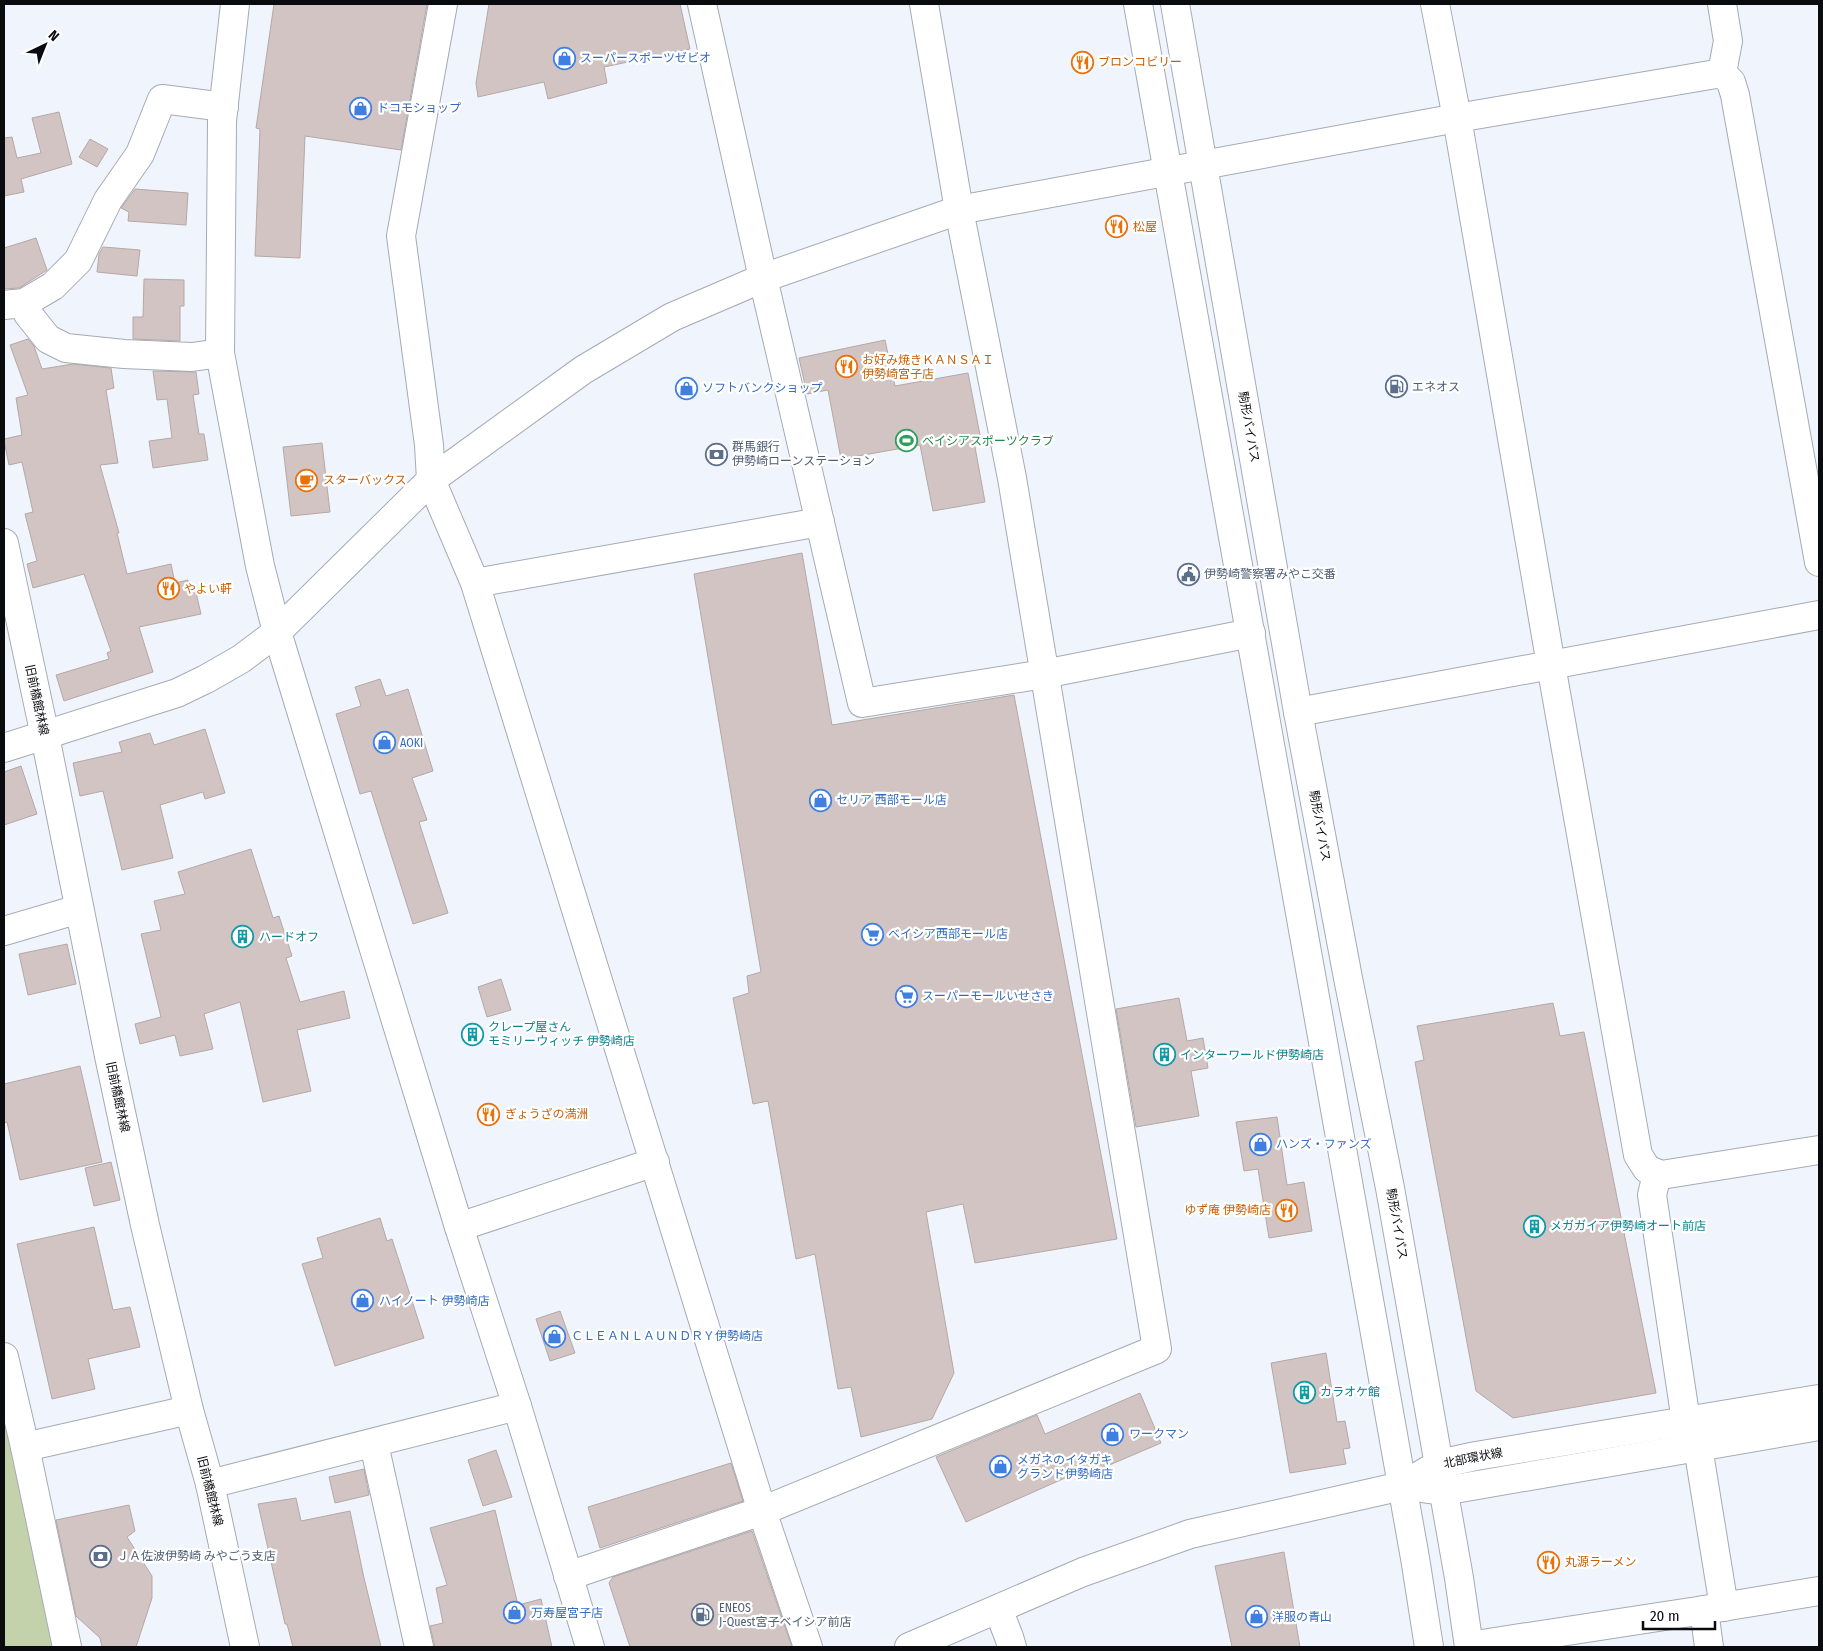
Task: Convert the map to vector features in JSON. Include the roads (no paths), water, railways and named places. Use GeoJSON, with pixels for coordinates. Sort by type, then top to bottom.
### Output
{"type":"FeatureCollection","features":[{"type":"Feature","properties":{"kind":"street"},"geometry":{"type":"LineString","coordinates":[[235,4],[222,121],[220,353],[260,566],[277,632],[590,1647]]}},
{"type":"Feature","properties":{"kind":"street"},"geometry":{"type":"LineString","coordinates":[[443,4],[400,236],[429,445],[431,480],[475,583],[762,1511],[808,1647]]}},
{"type":"Feature","properties":{"kind":"street"},"geometry":{"type":"LineString","coordinates":[[702,4],[763,278],[862,703],[1044,674],[1251,633]]}},
{"type":"Feature","properties":{"kind":"street"},"geometry":{"type":"LineString","coordinates":[[568,1576],[762,1511],[1157,1349],[1012,478],[959,210],[924,4]]}},
{"type":"Feature","properties":{"kind":"street"},"geometry":{"type":"LineString","coordinates":[[1138,4],[1402,1486],[1426,1646]]}},
{"type":"Feature","properties":{"kind":"street","name":"駒形バイパス"},"geometry":{"type":"LineString","coordinates":[[1175,4],[1298,712],[1390,1188],[1459,1578],[1469,1647]]}},
{"type":"Feature","properties":{"kind":"street"},"geometry":{"type":"LineString","coordinates":[[1435,4],[1457,118],[1638,1155],[1647,1168],[1657,1174],[1668,1175],[1819,1150]]}},
{"type":"Feature","properties":{"kind":"street"},"geometry":{"type":"LineString","coordinates":[[1722,4],[1728,41],[1722,73]]}},
{"type":"Feature","properties":{"kind":"street"},"geometry":{"type":"LineString","coordinates":[[4,748],[177,693],[241,659],[277,632],[431,480],[583,370],[672,317],[763,278],[959,210],[1457,118],[1722,73]]}},
{"type":"Feature","properties":{"kind":"street"},"geometry":{"type":"LineString","coordinates":[[1722,73],[1731,82],[1735,95],[1819,562]]}},
{"type":"Feature","properties":{"kind":"street"},"geometry":{"type":"LineString","coordinates":[[220,353],[192,357],[124,354],[66,348],[48,339],[28,314],[14,304],[53,286],[78,261],[108,200],[140,154],[162,99],[224,107]]}},
{"type":"Feature","properties":{"kind":"street"},"geometry":{"type":"LineString","coordinates":[[475,583],[820,522]]}},
{"type":"Feature","properties":{"kind":"street","name":"旧前橋館林線"},"geometry":{"type":"LineString","coordinates":[[4,543],[145,1225],[189,1410],[210,1484],[245,1647]]}},
{"type":"Feature","properties":{"kind":"street"},"geometry":{"type":"LineString","coordinates":[[1298,712],[1819,615]]}},
{"type":"Feature","properties":{"kind":"street"},"geometry":{"type":"LineString","coordinates":[[4,931],[79,910]]}},
{"type":"Feature","properties":{"kind":"street"},"geometry":{"type":"LineString","coordinates":[[459,1227],[655,1162]]}},
{"type":"Feature","properties":{"kind":"street"},"geometry":{"type":"LineString","coordinates":[[1657,1174],[1652,1195],[1686,1421]]}},
{"type":"Feature","properties":{"kind":"street"},"geometry":{"type":"LineString","coordinates":[[4,1358],[25,1447],[67,1647]]}},
{"type":"Feature","properties":{"kind":"street","name":"北部環状線"},"geometry":{"type":"LineString","coordinates":[[1402,1486],[1439,1464],[1476,1456],[1819,1399]]}},
{"type":"Feature","properties":{"kind":"street"},"geometry":{"type":"LineString","coordinates":[[210,1484],[374,1444],[517,1406]]}},
{"type":"Feature","properties":{"kind":"street"},"geometry":{"type":"LineString","coordinates":[[25,1447],[189,1410]]}},
{"type":"Feature","properties":{"kind":"street"},"geometry":{"type":"LineString","coordinates":[[909,1647],[1083,1572],[1190,1534],[1402,1486],[1443,1491],[1819,1426]]}},
{"type":"Feature","properties":{"kind":"street"},"geometry":{"type":"LineString","coordinates":[[374,1444],[419,1647]]}},
{"type":"Feature","properties":{"kind":"street"},"geometry":{"type":"LineString","coordinates":[[1698,1447],[1714,1609],[1709,1647]]}},
{"type":"Feature","properties":{"kind":"street"},"geometry":{"type":"LineString","coordinates":[[1469,1647],[1819,1591]]}},
{"type":"Feature","properties":{"kind":"street"},"geometry":{"type":"LineString","coordinates":[[998,1609],[1012,1647]]}},
{"type":"Feature","properties":{"kind":"place","name":"スーパースポーツゼビオ"},"geometry":{"type":"Point","coordinates":[564,58]}},
{"type":"Feature","properties":{"kind":"place","name":"ブロンコビリー"},"geometry":{"type":"Point","coordinates":[1082,62]}},
{"type":"Feature","properties":{"kind":"place","name":"ドコモショップ"},"geometry":{"type":"Point","coordinates":[361,108]}},
{"type":"Feature","properties":{"kind":"place","name":"松屋"},"geometry":{"type":"Point","coordinates":[1117,227]}},
{"type":"Feature","properties":{"kind":"place","name":"お好み焼きＫＡＮＳＡＩ 伊勢崎宮子店"},"geometry":{"type":"Point","coordinates":[846,367]}},
{"type":"Feature","properties":{"kind":"place","name":"エネオス"},"geometry":{"type":"Point","coordinates":[1396,387]}},
{"type":"Feature","properties":{"kind":"place","name":"ソフトバンクショップ"},"geometry":{"type":"Point","coordinates":[686,388]}},
{"type":"Feature","properties":{"kind":"place","name":"ベイシアスポーツクラブ"},"geometry":{"type":"Point","coordinates":[906,441]}},
{"type":"Feature","properties":{"kind":"place","name":"群馬銀行 伊勢崎ローンステーション"},"geometry":{"type":"Point","coordinates":[716,454]}},
{"type":"Feature","properties":{"kind":"place","name":"スターバックス"},"geometry":{"type":"Point","coordinates":[307,480]}},
{"type":"Feature","properties":{"kind":"place","name":"伊勢崎警察署みやこ交番"},"geometry":{"type":"Point","coordinates":[1188,574]}},
{"type":"Feature","properties":{"kind":"place","name":"やよい軒"},"geometry":{"type":"Point","coordinates":[168,589]}},
{"type":"Feature","properties":{"kind":"place","name":"AOKI"},"geometry":{"type":"Point","coordinates":[384,743]}},
{"type":"Feature","properties":{"kind":"place","name":"セリア 西部モール店"},"geometry":{"type":"Point","coordinates":[820,800]}},
{"type":"Feature","properties":{"kind":"place","name":"ベイシア西部モール店"},"geometry":{"type":"Point","coordinates":[872,934]}},
{"type":"Feature","properties":{"kind":"place","name":"ハードオフ"},"geometry":{"type":"Point","coordinates":[243,937]}},
{"type":"Feature","properties":{"kind":"place","name":"スーパーモールいせさき"},"geometry":{"type":"Point","coordinates":[906,996]}},
{"type":"Feature","properties":{"kind":"place","name":"クレープ屋さん モミリーウィッチ 伊勢崎店"},"geometry":{"type":"Point","coordinates":[472,1034]}},
{"type":"Feature","properties":{"kind":"place","name":"インターワールド伊勢崎店"},"geometry":{"type":"Point","coordinates":[1164,1055]}},
{"type":"Feature","properties":{"kind":"place","name":"ぎょうざの満洲"},"geometry":{"type":"Point","coordinates":[489,1114]}},
{"type":"Feature","properties":{"kind":"place","name":"ハンズ・ファンズ"},"geometry":{"type":"Point","coordinates":[1260,1144]}},
{"type":"Feature","properties":{"kind":"place","name":"ゆず庵 伊勢崎店"},"geometry":{"type":"Point","coordinates":[1287,1210]}},
{"type":"Feature","properties":{"kind":"place","name":"メガガイア伊勢崎オート前店"},"geometry":{"type":"Point","coordinates":[1534,1226]}},
{"type":"Feature","properties":{"kind":"place","name":"ハイノート 伊勢崎店"},"geometry":{"type":"Point","coordinates":[363,1301]}},
{"type":"Feature","properties":{"kind":"place","name":"ＣＬＥＡＮＬＡＵＮＤＲＹ伊勢崎店"},"geometry":{"type":"Point","coordinates":[555,1336]}},
{"type":"Feature","properties":{"kind":"place","name":"カラオケ館"},"geometry":{"type":"Point","coordinates":[1304,1392]}},
{"type":"Feature","properties":{"kind":"place","name":"ワークマン"},"geometry":{"type":"Point","coordinates":[1113,1434]}},
{"type":"Feature","properties":{"kind":"place","name":"メガネのイタガキ グランド伊勢崎店"},"geometry":{"type":"Point","coordinates":[1001,1467]}},
{"type":"Feature","properties":{"kind":"place","name":"ＪＡ佐波伊勢崎 みやごう支店"},"geometry":{"type":"Point","coordinates":[101,1556]}},
{"type":"Feature","properties":{"kind":"place","name":"丸源ラーメン"},"geometry":{"type":"Point","coordinates":[1549,1562]}},
{"type":"Feature","properties":{"kind":"place","name":"万寿屋宮子店"},"geometry":{"type":"Point","coordinates":[515,1613]}},
{"type":"Feature","properties":{"kind":"place","name":"ENEOS J-Quest宮子ベイシア前店"},"geometry":{"type":"Point","coordinates":[703,1615]}},
{"type":"Feature","properties":{"kind":"place","name":"洋服の青山"},"geometry":{"type":"Point","coordinates":[1256,1617]}}]}
